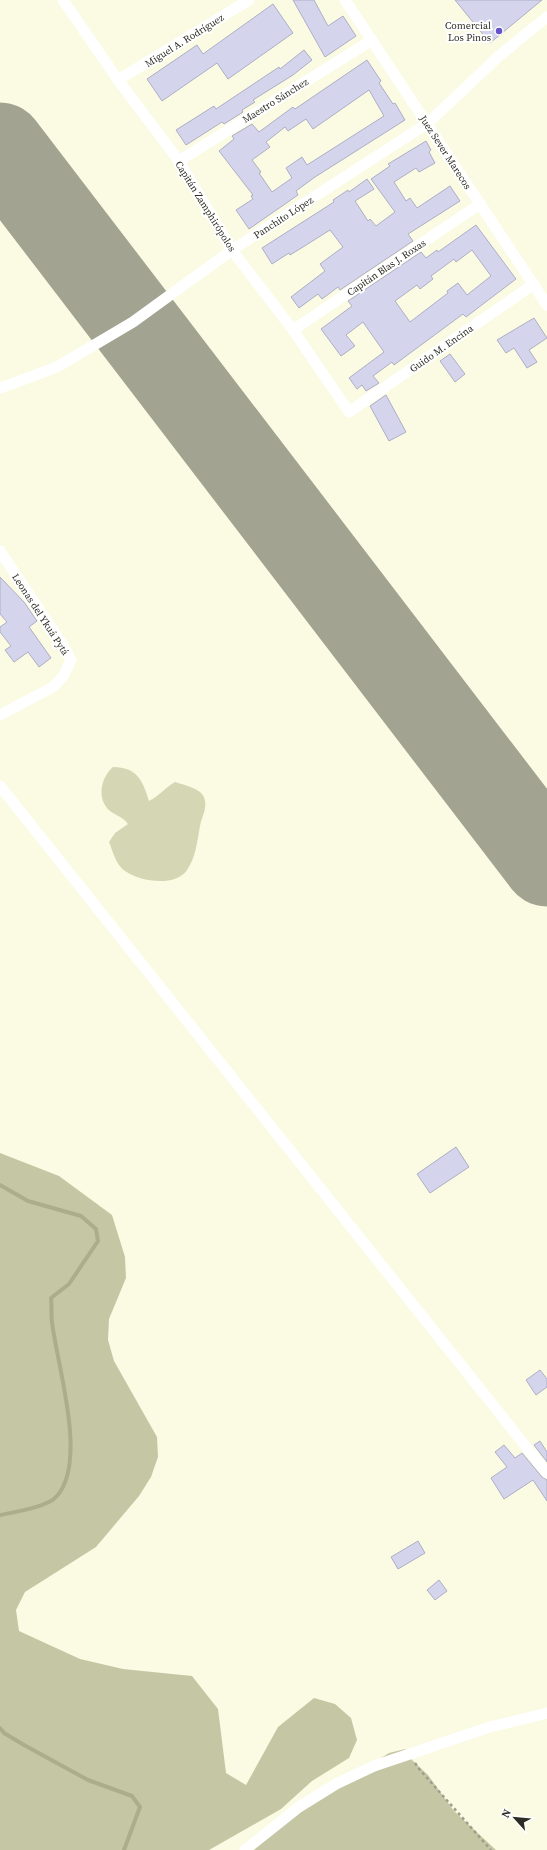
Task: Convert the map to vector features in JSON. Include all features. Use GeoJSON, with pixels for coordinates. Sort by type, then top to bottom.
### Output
{"type":"FeatureCollection","features":[{"type":"Feature","properties":{"kind":"street","name":"Capitán Zamphirópolos"},"geometry":{"type":"LineString","coordinates":[[63,0],[118,80],[179,161],[232,250],[293,330],[349,412]]}},
{"type":"Feature","properties":{"kind":"street","name":"Miguel A. Rodríguez"},"geometry":{"type":"LineString","coordinates":[[118,80],[249,0]]}},
{"type":"Feature","properties":{"kind":"street","name":"Juez Sever Marecos"},"geometry":{"type":"LineString","coordinates":[[345,0],[428,123],[547,305]]}},
{"type":"Feature","properties":{"kind":"street","name":"Panchito López"},"geometry":{"type":"LineString","coordinates":[[0,388],[57,367],[133,322],[232,250],[428,123],[498,56],[547,17]]}},
{"type":"Feature","properties":{"kind":"street","name":"Maestro Sánchez"},"geometry":{"type":"LineString","coordinates":[[179,161],[372,40]]}},
{"type":"Feature","properties":{"kind":"street","name":"Capitán Blas J. Roxas"},"geometry":{"type":"LineString","coordinates":[[293,330],[480,204]]}},
{"type":"Feature","properties":{"kind":"street","name":"Guido M. Encina"},"geometry":{"type":"LineString","coordinates":[[349,412],[534,284]]}},
{"type":"Feature","properties":{"kind":"street","name":"Leonas del Ykuá Pytá"},"geometry":{"type":"LineString","coordinates":[[0,550],[63,645],[71,660],[64,675],[53,687],[0,715]]}},
{"type":"Feature","properties":{"kind":"street"},"geometry":{"type":"LineString","coordinates":[[0,786],[547,1473]]}},
{"type":"Feature","properties":{"kind":"street"},"geometry":{"type":"LineString","coordinates":[[245,1850],[299,1807],[336,1784],[374,1766],[490,1727],[547,1713]]}},
{"type":"Feature","properties":{"kind":"path"},"geometry":{"type":"LineString","coordinates":[[410,1754],[420,1770],[491,1850]]}},
{"type":"Feature","properties":{"kind":"green space"},"geometry":{"type":"Polygon","coordinates":[[[113,767],[128,770],[138,776],[149,801],[175,782],[199,791],[204,797],[205,808],[194,855],[187,870],[182,875],[167,881],[148,880],[132,875],[119,865],[109,842],[115,833],[128,824],[122,818],[110,811],[103,800],[102,794],[103,782],[113,767]]]}},
{"type":"Feature","properties":{"kind":"green space"},"geometry":{"type":"Polygon","coordinates":[[[0,1153],[59,1176],[112,1215],[125,1257],[126,1278],[109,1319],[108,1340],[114,1361],[157,1437],[158,1457],[151,1477],[139,1496],[96,1547],[25,1592],[16,1610],[19,1631],[80,1659],[123,1669],[192,1676],[218,1709],[226,1773],[246,1785],[278,1727],[314,1698],[335,1704],[351,1718],[357,1740],[349,1758],[312,1781],[281,1809],[209,1850],[0,1850],[0,1153]]]}},
{"type":"Feature","properties":{"kind":"green space"},"geometry":{"type":"Polygon","coordinates":[[[405,1749],[412,1760],[428,1775],[454,1811],[496,1850],[247,1850],[285,1818],[389,1753],[405,1749]]]}},
{"type":"Feature","properties":{"kind":"building"},"geometry":{"type":"Polygon","coordinates":[[[293,0],[314,0],[328,26],[343,16],[356,36],[325,57],[293,0]]]}},
{"type":"Feature","properties":{"kind":"building"},"geometry":{"type":"Polygon","coordinates":[[[455,0],[542,0],[490,43],[455,0]]]}},
{"type":"Feature","properties":{"kind":"building"},"geometry":{"type":"Polygon","coordinates":[[[273,4],[293,33],[228,79],[217,63],[162,101],[147,79],[197,45],[203,54],[273,4]]]}},
{"type":"Feature","properties":{"kind":"building"},"geometry":{"type":"Polygon","coordinates":[[[304,50],[312,60],[293,75],[253,100],[255,102],[242,110],[243,112],[224,124],[222,122],[186,145],[176,130],[214,106],[216,109],[279,67],[280,69],[304,50]]]}},
{"type":"Feature","properties":{"kind":"building"},"geometry":{"type":"Polygon","coordinates":[[[367,60],[381,81],[379,83],[393,104],[395,103],[405,120],[315,177],[296,191],[298,195],[249,229],[236,210],[253,199],[251,196],[253,195],[219,151],[234,139],[232,136],[252,124],[259,132],[293,107],[295,109],[367,60]],[[369,90],[313,129],[306,119],[288,131],[285,127],[266,142],[270,147],[252,160],[261,172],[259,173],[272,192],[292,178],[286,168],[302,157],[307,165],[384,116],[369,90]]]}},
{"type":"Feature","properties":{"kind":"building"},"geometry":{"type":"Polygon","coordinates":[[[426,141],[431,150],[429,152],[435,163],[419,172],[416,168],[394,182],[406,201],[410,198],[417,208],[450,186],[460,201],[408,234],[413,241],[340,290],[338,287],[322,299],[318,294],[299,308],[291,297],[325,271],[320,264],[343,247],[330,230],[290,255],[289,253],[272,264],[262,248],[334,202],[333,200],[348,190],[349,192],[367,179],[374,189],[355,201],[368,221],[370,219],[376,226],[395,212],[371,179],[390,166],[388,164],[426,141]]]}},
{"type":"Feature","properties":{"kind":"building"},"geometry":{"type":"Polygon","coordinates":[[[476,225],[516,279],[466,317],[463,314],[394,365],[392,362],[373,376],[379,383],[366,391],[362,385],[357,389],[349,378],[384,352],[363,322],[346,335],[355,346],[341,356],[321,329],[352,306],[348,301],[421,252],[426,258],[437,250],[438,252],[476,225]],[[472,250],[456,262],[454,259],[431,276],[433,279],[420,289],[417,285],[395,301],[410,322],[448,293],[447,291],[458,283],[467,295],[491,276],[472,250]]]}},
{"type":"Feature","properties":{"kind":"building"},"geometry":{"type":"Polygon","coordinates":[[[534,318],[547,338],[529,350],[537,362],[527,368],[514,348],[506,353],[497,340],[534,318]]]}},
{"type":"Feature","properties":{"kind":"building"},"geometry":{"type":"Polygon","coordinates":[[[450,354],[465,374],[455,382],[440,361],[450,354]]]}},
{"type":"Feature","properties":{"kind":"building"},"geometry":{"type":"Polygon","coordinates":[[[386,395],[406,432],[389,441],[370,406],[386,395]]]}},
{"type":"Feature","properties":{"kind":"building"},"geometry":{"type":"Polygon","coordinates":[[[0,577],[24,602],[37,621],[29,627],[51,658],[39,667],[28,652],[14,662],[5,650],[11,646],[0,632],[0,627],[7,622],[0,614],[0,577]]]}},
{"type":"Feature","properties":{"kind":"building"},"geometry":{"type":"Polygon","coordinates":[[[456,1147],[469,1167],[430,1193],[417,1174],[456,1147]]]}},
{"type":"Feature","properties":{"kind":"building"},"geometry":{"type":"Polygon","coordinates":[[[540,1370],[547,1379],[547,1387],[536,1395],[526,1380],[540,1370]]]}},
{"type":"Feature","properties":{"kind":"building"},"geometry":{"type":"Polygon","coordinates":[[[540,1441],[547,1452],[547,1462],[534,1445],[540,1441]]]}},
{"type":"Feature","properties":{"kind":"building"},"geometry":{"type":"Polygon","coordinates":[[[504,1445],[515,1458],[522,1453],[542,1477],[547,1480],[547,1501],[533,1480],[504,1499],[491,1478],[507,1467],[495,1452],[504,1445]]]}},
{"type":"Feature","properties":{"kind":"building"},"geometry":{"type":"Polygon","coordinates":[[[418,1541],[425,1553],[398,1569],[391,1557],[418,1541]]]}},
{"type":"Feature","properties":{"kind":"building"},"geometry":{"type":"Polygon","coordinates":[[[439,1580],[447,1591],[435,1600],[427,1590],[439,1580]]]}},
{"type":"Feature","properties":{"kind":"waterway"},"geometry":{"type":"LineString","coordinates":[[0,1185],[28,1201],[81,1216],[96,1229],[98,1241],[69,1284],[51,1298],[52,1322],[68,1412],[70,1460],[66,1480],[53,1500],[39,1506],[0,1515]]}},
{"type":"Feature","properties":{"kind":"waterway"},"geometry":{"type":"LineString","coordinates":[[0,1728],[4,1733],[24,1745],[88,1780],[132,1796],[140,1807],[124,1850]]}},
{"type":"Feature","properties":{"kind":"runway"},"geometry":{"type":"LineString","coordinates":[[0,147],[547,862]]}},
{"type":"Feature","properties":{"kind":"place","name":"Comercial Los Pinos"},"geometry":{"type":"Point","coordinates":[499,31]}}]}
